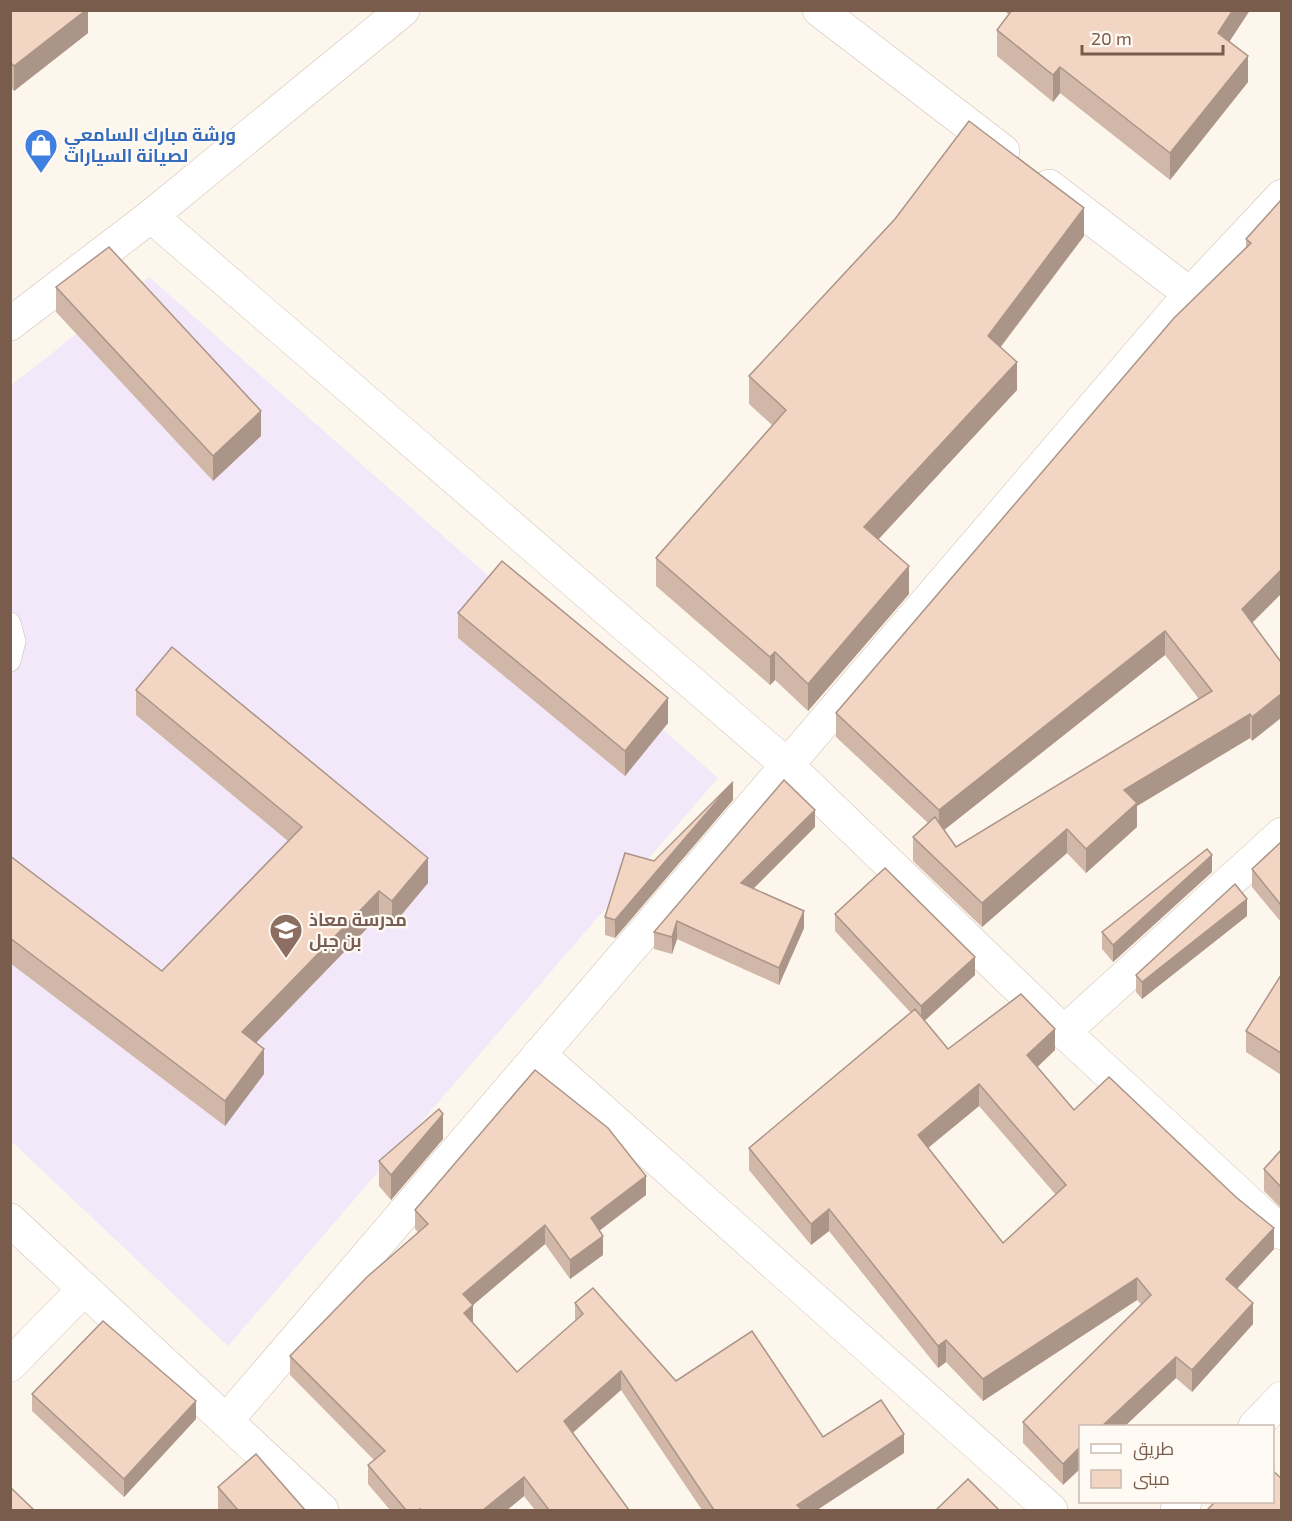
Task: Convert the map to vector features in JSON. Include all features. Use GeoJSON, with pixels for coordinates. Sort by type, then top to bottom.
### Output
{"type":"FeatureCollection","features":[{"type":"Feature","properties":{"kind":"street"},"geometry":{"type":"LineString","coordinates":[[10,324],[151,216],[404,10]]}},
{"type":"Feature","properties":{"kind":"street"},"geometry":{"type":"LineString","coordinates":[[819,10],[1190,294]]}},
{"type":"Feature","properties":{"kind":"street"},"geometry":{"type":"LineString","coordinates":[[226,1421],[1190,294],[1281,196]]}},
{"type":"Feature","properties":{"kind":"street"},"geometry":{"type":"LineString","coordinates":[[151,216],[787,765],[1064,1032],[1281,1233]]}},
{"type":"Feature","properties":{"kind":"street"},"geometry":{"type":"LineString","coordinates":[[1064,1032],[1281,834]]}},
{"type":"Feature","properties":{"kind":"street"},"geometry":{"type":"LineString","coordinates":[[539,1054],[1051,1510]]}},
{"type":"Feature","properties":{"kind":"street"},"geometry":{"type":"LineString","coordinates":[[10,1220],[322,1510]]}},
{"type":"Feature","properties":{"kind":"street"},"geometry":{"type":"LineString","coordinates":[[10,1365],[84,1289]]}},
{"type":"Feature","properties":{"kind":"street"},"geometry":{"type":"LineString","coordinates":[[1256,1425],[1281,1398]]}},
{"type":"Feature","properties":{"kind":"lane"},"geometry":{"type":"LineString","coordinates":[[10,622],[15,642],[10,661]]}},
{"type":"Feature","properties":{"kind":"shaded area","name":"مدرسة معاذ بن جبل"},"geometry":{"type":"Polygon","coordinates":[[[149,277],[718,778],[228,1346],[11,1141],[10,386],[149,277]]]}},
{"type":"Feature","properties":{"kind":"building"},"geometry":{"type":"Polygon","coordinates":[[[10,10],[86,10],[14,66],[10,62],[10,10]]]}},
{"type":"Feature","properties":{"kind":"building"},"geometry":{"type":"Polygon","coordinates":[[[1012,10],[1233,10],[1218,33],[1248,56],[1170,153],[1060,67],[1053,75],[997,30],[1012,10]]]}},
{"type":"Feature","properties":{"kind":"building"},"geometry":{"type":"Polygon","coordinates":[[[969,121],[1084,208],[988,336],[1017,362],[864,527],[909,566],[808,684],[775,652],[770,657],[656,558],[786,410],[749,376],[895,219],[969,121]]]}},
{"type":"Feature","properties":{"kind":"building"},"geometry":{"type":"Polygon","coordinates":[[[1281,200],[1281,570],[1242,609],[1281,662],[1281,694],[1252,717],[1250,714],[1124,790],[1137,803],[1086,849],[1067,829],[982,903],[913,837],[935,817],[956,847],[1212,691],[1165,631],[939,810],[836,713],[1174,318],[1251,243],[1246,239],[1281,200]]]}},
{"type":"Feature","properties":{"kind":"building"},"geometry":{"type":"Polygon","coordinates":[[[109,247],[261,411],[213,456],[56,287],[109,247]]]}},
{"type":"Feature","properties":{"kind":"building"},"geometry":{"type":"Polygon","coordinates":[[[502,561],[668,698],[625,751],[458,613],[502,561]]]}},
{"type":"Feature","properties":{"kind":"building"},"geometry":{"type":"Polygon","coordinates":[[[172,647],[428,858],[392,901],[379,891],[242,1032],[264,1049],[225,1101],[10,938],[10,856],[162,971],[302,827],[136,690],[172,647]]]}},
{"type":"Feature","properties":{"kind":"building"},"geometry":{"type":"Polygon","coordinates":[[[784,780],[815,810],[741,883],[804,911],[779,968],[677,921],[672,937],[654,932],[784,780]]]}},
{"type":"Feature","properties":{"kind":"building"},"geometry":{"type":"Polygon","coordinates":[[[733,782],[615,920],[605,917],[625,853],[654,861],[733,782]]]}},
{"type":"Feature","properties":{"kind":"building"},"geometry":{"type":"Polygon","coordinates":[[[1281,842],[1281,905],[1252,869],[1281,842]]]}},
{"type":"Feature","properties":{"kind":"building"},"geometry":{"type":"Polygon","coordinates":[[[1207,849],[1212,855],[1113,945],[1102,932],[1207,849]]]}},
{"type":"Feature","properties":{"kind":"building"},"geometry":{"type":"Polygon","coordinates":[[[885,868],[975,957],[921,1006],[835,914],[885,868]]]}},
{"type":"Feature","properties":{"kind":"building"},"geometry":{"type":"Polygon","coordinates":[[[1235,884],[1247,899],[1142,982],[1136,975],[1235,884]]]}},
{"type":"Feature","properties":{"kind":"building"},"geometry":{"type":"Polygon","coordinates":[[[1281,975],[1281,1053],[1246,1031],[1281,975]]]}},
{"type":"Feature","properties":{"kind":"building"},"geometry":{"type":"Polygon","coordinates":[[[1021,994],[1055,1029],[1027,1055],[1074,1110],[1109,1077],[1237,1198],[1274,1228],[1226,1279],[1253,1303],[1192,1370],[1176,1357],[1103,1425],[1079,1425],[1079,1448],[1063,1464],[1023,1422],[1151,1295],[1137,1278],[983,1379],[946,1340],[938,1346],[829,1209],[811,1224],[749,1148],[915,1009],[948,1049],[1021,994]],[[979,1084],[918,1135],[1003,1243],[1066,1185],[979,1084]]]}},
{"type":"Feature","properties":{"kind":"building"},"geometry":{"type":"Polygon","coordinates":[[[535,1070],[608,1128],[646,1176],[591,1218],[603,1236],[570,1260],[545,1225],[463,1294],[473,1305],[464,1313],[517,1372],[583,1314],[575,1303],[593,1288],[676,1381],[752,1331],[823,1437],[881,1400],[904,1434],[797,1505],[802,1510],[714,1510],[621,1371],[564,1421],[629,1510],[549,1510],[524,1477],[483,1510],[406,1510],[368,1465],[385,1451],[290,1356],[367,1277],[428,1224],[415,1210],[535,1070]]]}},
{"type":"Feature","properties":{"kind":"building"},"geometry":{"type":"Polygon","coordinates":[[[439,1109],[443,1114],[391,1175],[379,1161],[439,1109]]]}},
{"type":"Feature","properties":{"kind":"building"},"geometry":{"type":"Polygon","coordinates":[[[1281,1150],[1281,1187],[1264,1169],[1281,1150]]]}},
{"type":"Feature","properties":{"kind":"building"},"geometry":{"type":"Polygon","coordinates":[[[103,1321],[196,1401],[124,1479],[32,1394],[103,1321]]]}},
{"type":"Feature","properties":{"kind":"building"},"geometry":{"type":"Polygon","coordinates":[[[256,1454],[305,1510],[238,1510],[218,1487],[256,1454]]]}},
{"type":"Feature","properties":{"kind":"building"},"geometry":{"type":"Polygon","coordinates":[[[1274,1472],[1281,1478],[1281,1510],[1207,1510],[1214,1503],[1274,1503],[1274,1472]]]}},
{"type":"Feature","properties":{"kind":"building"},"geometry":{"type":"Polygon","coordinates":[[[968,1479],[999,1510],[936,1510],[968,1479]]]}},
{"type":"Feature","properties":{"kind":"building"},"geometry":{"type":"Polygon","coordinates":[[[10,1487],[34,1510],[10,1510],[10,1487]]]}},
{"type":"Feature","properties":{"kind":"place","name":"ورشة مبارك السامعي لصيانة السيارات"},"geometry":{"type":"Point","coordinates":[41,174]}},
{"type":"Feature","properties":{"kind":"place","name":"مدرسة معاذ بن جبل"},"geometry":{"type":"Point","coordinates":[286,959]}}]}
